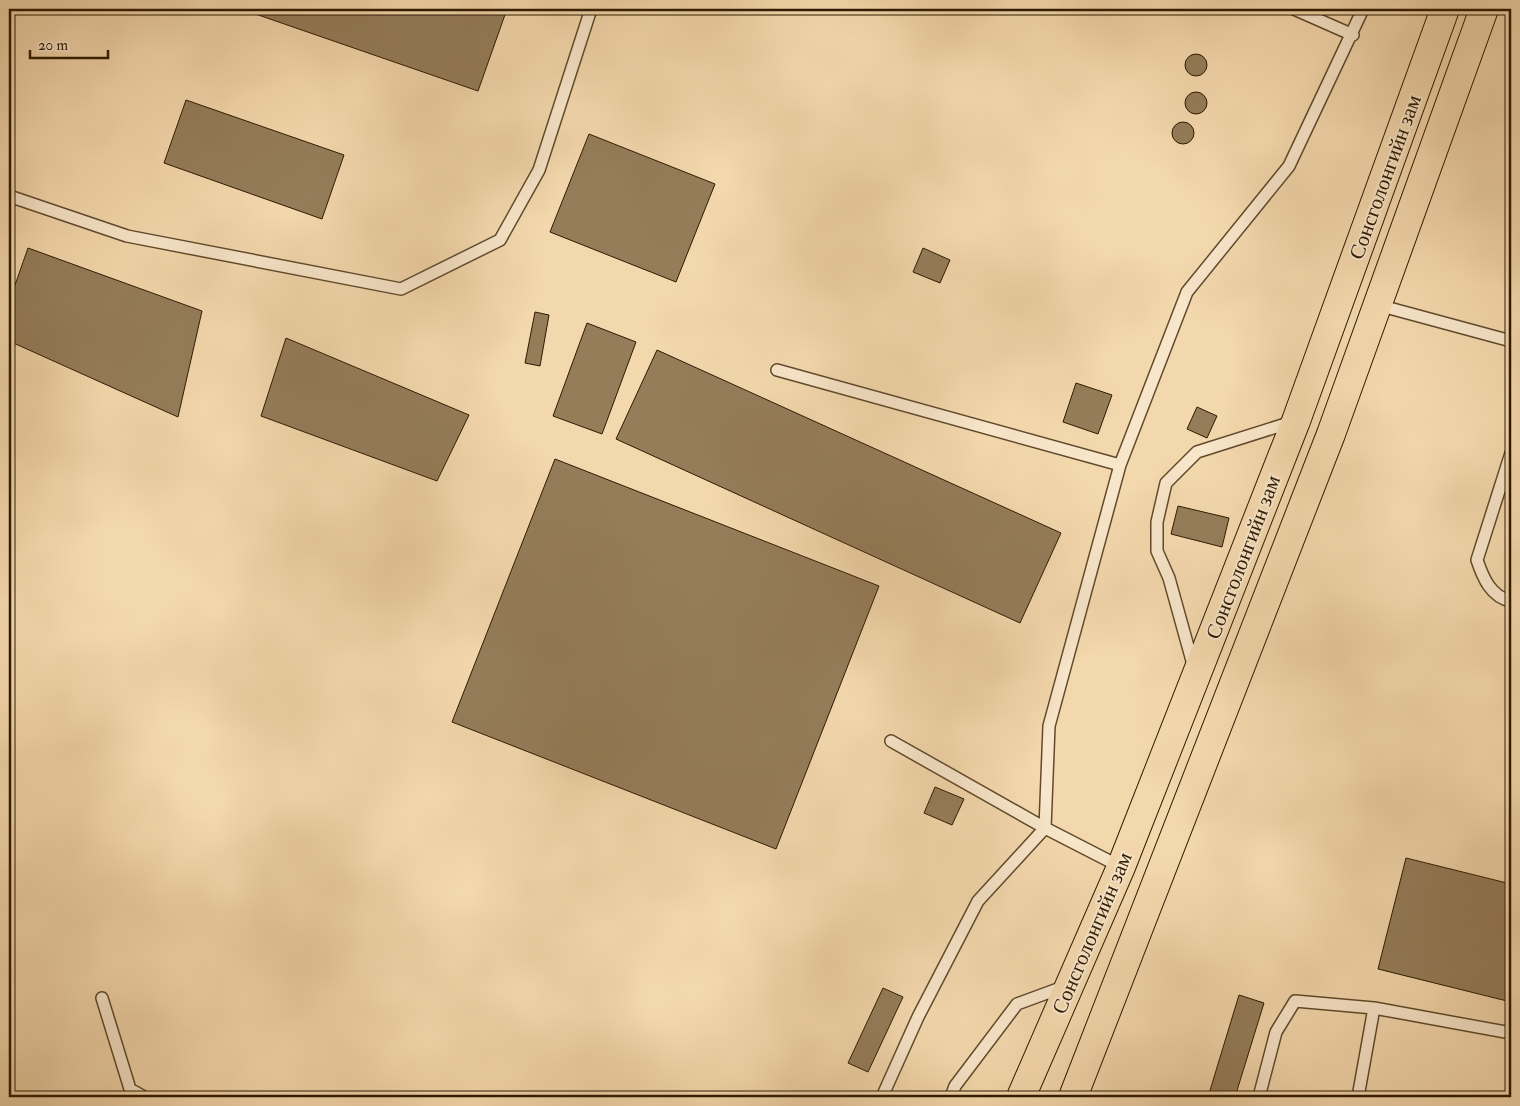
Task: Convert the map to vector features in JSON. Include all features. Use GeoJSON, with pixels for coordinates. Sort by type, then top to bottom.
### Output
{"type":"FeatureCollection","features":[{"type":"Feature","properties":{"kind":"main road","name":"Сонсголонгийн зам"},"geometry":{"type":"LineString","coordinates":[[1021,1097],[1121,867],[1296,421],[1445,9]]}},
{"type":"Feature","properties":{"kind":"main road","name":"Сонсголонгийн зам"},"geometry":{"type":"LineString","coordinates":[[1073,1097],[1331,434],[1484,9]]}},
{"type":"Feature","properties":{"kind":"lane"},"geometry":{"type":"LineString","coordinates":[[9,196],[127,236],[401,289],[500,240],[539,170],[591,9]]}},
{"type":"Feature","properties":{"kind":"lane"},"geometry":{"type":"LineString","coordinates":[[1294,9],[1352,35]]}},
{"type":"Feature","properties":{"kind":"lane"},"geometry":{"type":"LineString","coordinates":[[882,1097],[918,1017],[978,901],[1045,828],[1049,726],[1120,465],[1187,292],[1289,166],[1363,9]]}},
{"type":"Feature","properties":{"kind":"lane"},"geometry":{"type":"LineString","coordinates":[[1378,304],[1511,341]]}},
{"type":"Feature","properties":{"kind":"lane"},"geometry":{"type":"LineString","coordinates":[[777,370],[1120,465]]}},
{"type":"Feature","properties":{"kind":"lane"},"geometry":{"type":"LineString","coordinates":[[1196,677],[1169,578],[1157,551],[1157,522],[1166,483],[1197,452],[1296,421]]}},
{"type":"Feature","properties":{"kind":"lane"},"geometry":{"type":"LineString","coordinates":[[1511,453],[1477,560],[1482,576],[1490,589],[1506,600],[1511,601]]}},
{"type":"Feature","properties":{"kind":"lane"},"geometry":{"type":"LineString","coordinates":[[891,741],[1045,828],[1121,867]]}},
{"type":"Feature","properties":{"kind":"lane"},"geometry":{"type":"LineString","coordinates":[[951,1097],[955,1086],[1017,1004],[1070,984]]}},
{"type":"Feature","properties":{"kind":"lane"},"geometry":{"type":"LineString","coordinates":[[102,998],[130,1089],[144,1097]]}},
{"type":"Feature","properties":{"kind":"lane"},"geometry":{"type":"LineString","coordinates":[[1259,1097],[1276,1032],[1295,1001],[1374,1008],[1511,1032]]}},
{"type":"Feature","properties":{"kind":"lane"},"geometry":{"type":"LineString","coordinates":[[1358,1097],[1374,1008]]}},
{"type":"Feature","properties":{"kind":"building"},"geometry":{"type":"Polygon","coordinates":[[[241,9],[507,9],[478,91],[241,9]]]}},
{"type":"Feature","properties":{"kind":"building"},"geometry":{"type":"Polygon","coordinates":[[[1196,54],[1204,57],[1207,65],[1204,73],[1196,76],[1188,73],[1185,65],[1188,57],[1196,54]]]}},
{"type":"Feature","properties":{"kind":"building"},"geometry":{"type":"Polygon","coordinates":[[[1196,92],[1204,95],[1207,103],[1204,111],[1196,114],[1188,111],[1185,103],[1188,95],[1196,92]]]}},
{"type":"Feature","properties":{"kind":"building"},"geometry":{"type":"Polygon","coordinates":[[[186,100],[344,155],[322,219],[164,163],[186,100]]]}},
{"type":"Feature","properties":{"kind":"building"},"geometry":{"type":"Polygon","coordinates":[[[1183,122],[1191,125],[1194,133],[1191,141],[1183,144],[1175,141],[1172,133],[1175,125],[1183,122]]]}},
{"type":"Feature","properties":{"kind":"building"},"geometry":{"type":"Polygon","coordinates":[[[589,134],[715,184],[676,282],[550,232],[589,134]]]}},
{"type":"Feature","properties":{"kind":"building"},"geometry":{"type":"Polygon","coordinates":[[[28,248],[202,311],[178,417],[9,341],[9,302],[28,248]]]}},
{"type":"Feature","properties":{"kind":"building"},"geometry":{"type":"Polygon","coordinates":[[[923,248],[950,260],[940,283],[913,272],[923,248]]]}},
{"type":"Feature","properties":{"kind":"building"},"geometry":{"type":"Polygon","coordinates":[[[535,312],[549,315],[540,366],[525,363],[535,312]]]}},
{"type":"Feature","properties":{"kind":"building"},"geometry":{"type":"Polygon","coordinates":[[[587,323],[636,342],[602,434],[553,416],[587,323]]]}},
{"type":"Feature","properties":{"kind":"building"},"geometry":{"type":"Polygon","coordinates":[[[286,338],[469,415],[437,481],[261,416],[286,338]]]}},
{"type":"Feature","properties":{"kind":"building"},"geometry":{"type":"Polygon","coordinates":[[[657,350],[1061,533],[1020,623],[616,439],[657,350]]]}},
{"type":"Feature","properties":{"kind":"building"},"geometry":{"type":"Polygon","coordinates":[[[1076,383],[1112,395],[1098,434],[1063,422],[1076,383]]]}},
{"type":"Feature","properties":{"kind":"building"},"geometry":{"type":"Polygon","coordinates":[[[1197,407],[1217,416],[1207,438],[1187,429],[1197,407]]]}},
{"type":"Feature","properties":{"kind":"building"},"geometry":{"type":"Polygon","coordinates":[[[555,459],[879,586],[776,849],[452,722],[555,459]]]}},
{"type":"Feature","properties":{"kind":"building"},"geometry":{"type":"Polygon","coordinates":[[[1178,506],[1229,518],[1222,547],[1171,534],[1178,506]]]}},
{"type":"Feature","properties":{"kind":"building"},"geometry":{"type":"Polygon","coordinates":[[[935,787],[964,799],[952,825],[924,813],[935,787]]]}},
{"type":"Feature","properties":{"kind":"building"},"geometry":{"type":"Polygon","coordinates":[[[1406,858],[1511,884],[1511,1002],[1378,969],[1406,858]]]}},
{"type":"Feature","properties":{"kind":"building"},"geometry":{"type":"Polygon","coordinates":[[[883,988],[903,997],[868,1072],[848,1063],[883,988]]]}},
{"type":"Feature","properties":{"kind":"building"},"geometry":{"type":"Polygon","coordinates":[[[1239,995],[1264,1003],[1235,1097],[1208,1097],[1239,995]]]}}]}
